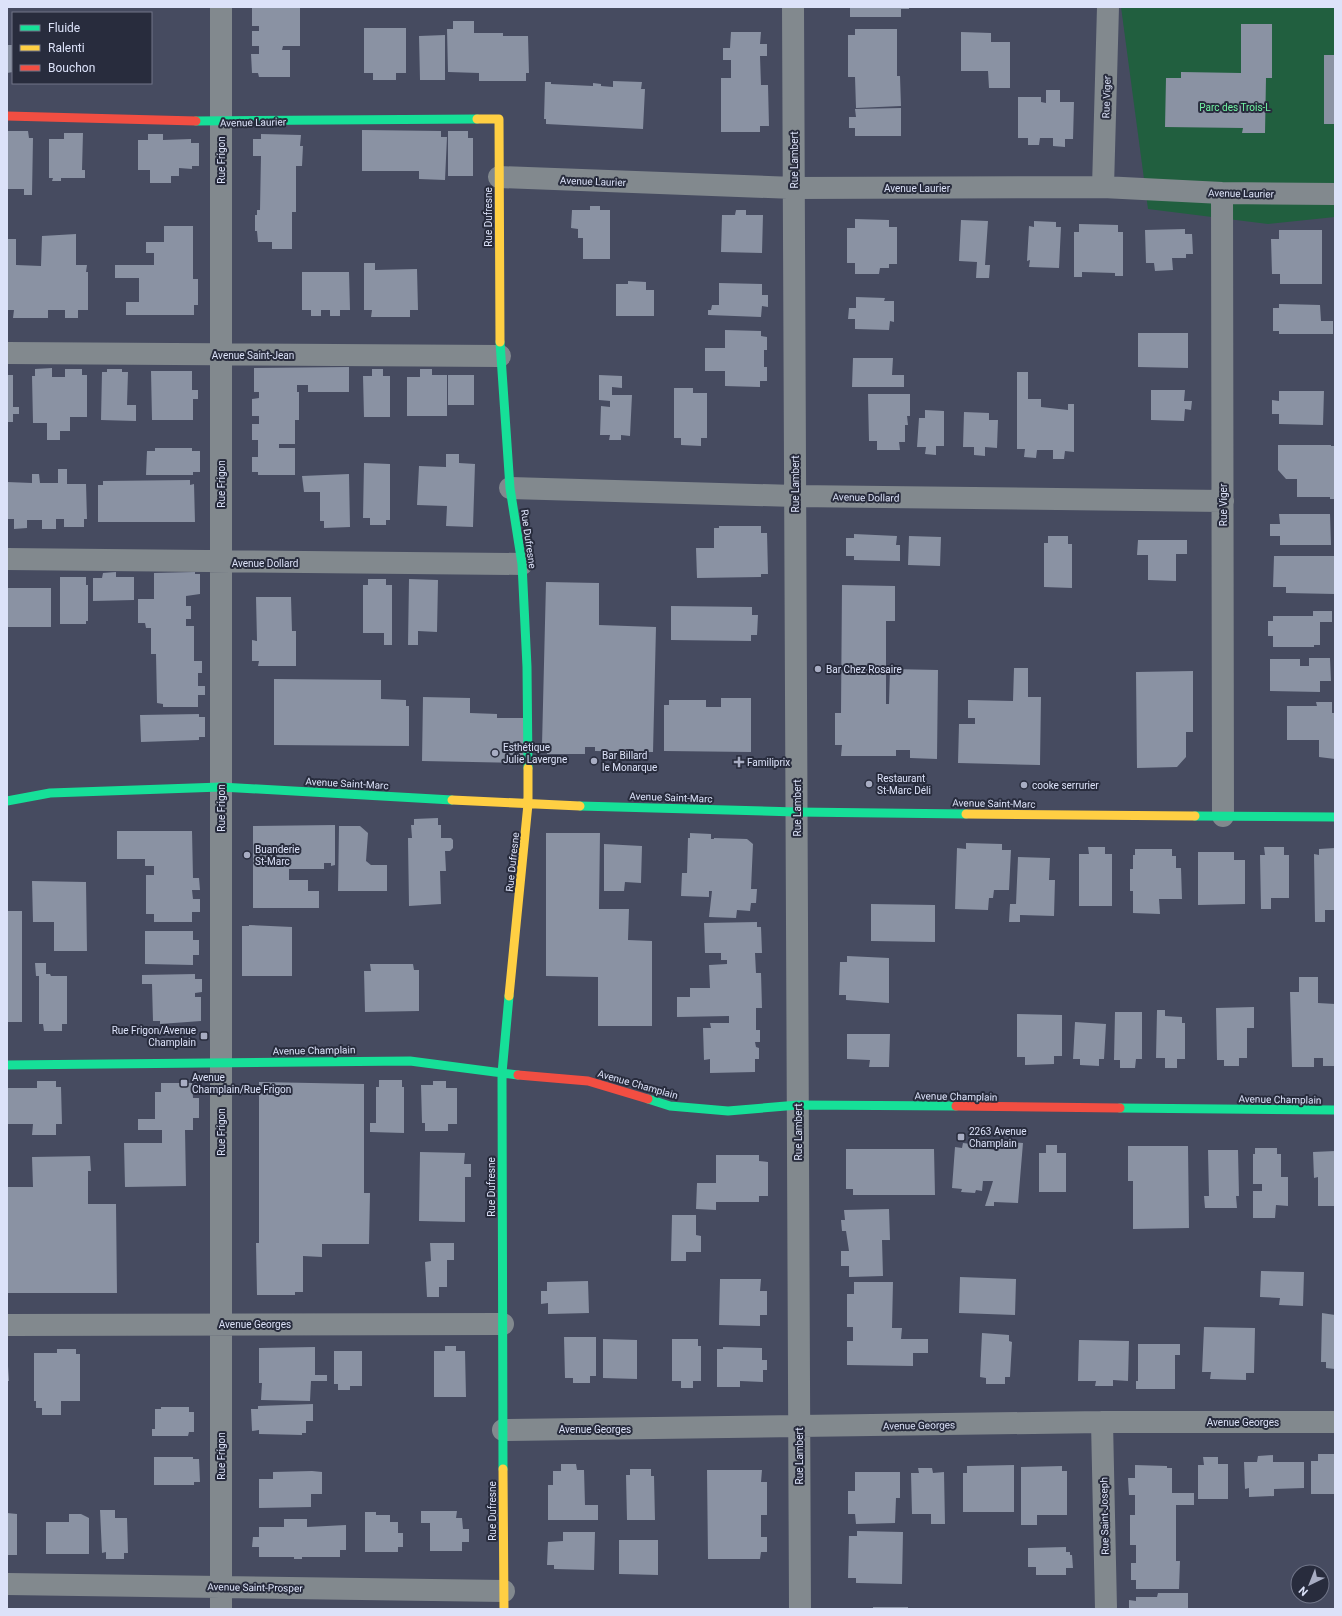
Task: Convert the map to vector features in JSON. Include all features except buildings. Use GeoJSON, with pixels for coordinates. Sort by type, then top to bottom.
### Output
{"type":"FeatureCollection","features":[{"type":"Feature","properties":{"kind":"main road","name":"Avenue Laurier"},"geometry":{"type":"LineString","coordinates":[[7,116],[221,122],[499,119]]}},
{"type":"Feature","properties":{"kind":"main road","name":"Rue Dufresne"},"geometry":{"type":"LineString","coordinates":[[499,119],[500,356],[510,488],[522,564],[527,667],[528,804],[502,1074],[504,1600]]}},
{"type":"Feature","properties":{"kind":"main road","name":"Avenue Saint-Marc"},"geometry":{"type":"LineString","coordinates":[[7,801],[50,793],[221,787],[528,804],[797,812],[1335,818]]}},
{"type":"Feature","properties":{"kind":"main road","name":"Avenue Champlain"},"geometry":{"type":"LineString","coordinates":[[7,1065],[410,1060],[502,1074],[588,1081],[670,1106],[728,1111],[798,1105],[1335,1110]]}},
{"type":"Feature","properties":{"kind":"street","name":"Rue Frigon"},"geometry":{"type":"LineString","coordinates":[[220,7],[221,1609]]}},
{"type":"Feature","properties":{"kind":"street","name":"Rue Lambert"},"geometry":{"type":"LineString","coordinates":[[793,7],[800,1609]]}},
{"type":"Feature","properties":{"kind":"street","name":"Rue Viger"},"geometry":{"type":"LineString","coordinates":[[1103,187],[1108,7]]}},
{"type":"Feature","properties":{"kind":"street","name":"Avenue Laurier"},"geometry":{"type":"LineString","coordinates":[[499,177],[794,188],[1103,187],[1222,193],[1335,194]]}},
{"type":"Feature","properties":{"kind":"street","name":"Rue Viger"},"geometry":{"type":"LineString","coordinates":[[1222,193],[1224,816]]}},
{"type":"Feature","properties":{"kind":"street","name":"Avenue Saint-Jean"},"geometry":{"type":"LineString","coordinates":[[7,353],[500,356]]}},
{"type":"Feature","properties":{"kind":"street","name":"Avenue Dollard"},"geometry":{"type":"LineString","coordinates":[[510,488],[795,496],[1223,501]]}},
{"type":"Feature","properties":{"kind":"street","name":"Avenue Dollard"},"geometry":{"type":"LineString","coordinates":[[7,560],[522,564]]}},
{"type":"Feature","properties":{"kind":"street","name":"Avenue Georges"},"geometry":{"type":"LineString","coordinates":[[7,1325],[503,1324]]}},
{"type":"Feature","properties":{"kind":"street","name":"Avenue Georges"},"geometry":{"type":"LineString","coordinates":[[503,1430],[1102,1422],[1335,1422]]}},
{"type":"Feature","properties":{"kind":"street","name":"Rue Saint-Joseph"},"geometry":{"type":"LineString","coordinates":[[1102,1422],[1106,1609]]}},
{"type":"Feature","properties":{"kind":"street","name":"Avenue Saint-Prosper"},"geometry":{"type":"LineString","coordinates":[[7,1584],[221,1586],[504,1600]]}},
{"type":"Feature","properties":{"kind":"green space","name":"Parc des Trois-L"},"geometry":{"type":"Polygon","coordinates":[[[1121,7],[1335,7],[1335,217],[1268,224],[1148,209],[1121,7]]]}},
{"type":"Feature","properties":{"kind":"traffic: fast"},"geometry":{"type":"LineString","coordinates":[[196,121],[477,119]]}},
{"type":"Feature","properties":{"kind":"traffic: fast"},"geometry":{"type":"LineString","coordinates":[[500,342],[510,488],[522,564],[527,667],[528,768]]}},
{"type":"Feature","properties":{"kind":"traffic: fast"},"geometry":{"type":"LineString","coordinates":[[7,801],[50,793],[221,787],[452,800]]}},
{"type":"Feature","properties":{"kind":"traffic: fast"},"geometry":{"type":"LineString","coordinates":[[580,806],[797,812],[966,814]]}},
{"type":"Feature","properties":{"kind":"traffic: fast"},"geometry":{"type":"LineString","coordinates":[[1195,816],[1335,817]]}},
{"type":"Feature","properties":{"kind":"traffic: fast"},"geometry":{"type":"LineString","coordinates":[[503,1469],[502,1073],[509,996]]}},
{"type":"Feature","properties":{"kind":"traffic: fast"},"geometry":{"type":"LineString","coordinates":[[7,1065],[410,1061],[518,1075]]}},
{"type":"Feature","properties":{"kind":"traffic: fast"},"geometry":{"type":"LineString","coordinates":[[648,1099],[670,1106],[728,1111],[798,1105],[956,1106]]}},
{"type":"Feature","properties":{"kind":"traffic: fast"},"geometry":{"type":"LineString","coordinates":[[1120,1108],[1335,1110]]}},
{"type":"Feature","properties":{"kind":"traffic: slow"},"geometry":{"type":"LineString","coordinates":[[477,119],[499,119],[500,342]]}},
{"type":"Feature","properties":{"kind":"traffic: slow"},"geometry":{"type":"LineString","coordinates":[[509,996],[528,804],[528,768]]}},
{"type":"Feature","properties":{"kind":"traffic: slow"},"geometry":{"type":"LineString","coordinates":[[452,800],[580,806]]}},
{"type":"Feature","properties":{"kind":"traffic: slow"},"geometry":{"type":"LineString","coordinates":[[966,814],[1195,816]]}},
{"type":"Feature","properties":{"kind":"traffic: slow"},"geometry":{"type":"LineString","coordinates":[[503,1469],[504,1609]]}},
{"type":"Feature","properties":{"kind":"traffic: jam"},"geometry":{"type":"LineString","coordinates":[[7,116],[196,121]]}},
{"type":"Feature","properties":{"kind":"traffic: jam"},"geometry":{"type":"LineString","coordinates":[[518,1075],[588,1081],[648,1099]]}},
{"type":"Feature","properties":{"kind":"traffic: jam"},"geometry":{"type":"LineString","coordinates":[[956,1106],[1120,1108]]}},
{"type":"Feature","properties":{"kind":"place","name":"Bar Chez Rosaire"},"geometry":{"type":"Point","coordinates":[818,669]}},
{"type":"Feature","properties":{"kind":"place","name":"Esthétique Julie Lavergne"},"geometry":{"type":"Point","coordinates":[495,753]}},
{"type":"Feature","properties":{"kind":"place","name":"Bar Billard le Monarque"},"geometry":{"type":"Point","coordinates":[594,761]}},
{"type":"Feature","properties":{"kind":"place","name":"Familiprix"},"geometry":{"type":"Point","coordinates":[739,762]}},
{"type":"Feature","properties":{"kind":"place","name":"Restaurant St-Marc Déli"},"geometry":{"type":"Point","coordinates":[869,784]}},
{"type":"Feature","properties":{"kind":"place","name":"cooke serrurier"},"geometry":{"type":"Point","coordinates":[1024,785]}},
{"type":"Feature","properties":{"kind":"place","name":"Buanderie St-Marc"},"geometry":{"type":"Point","coordinates":[247,855]}},
{"type":"Feature","properties":{"kind":"place","name":"Rue Frigon/Avenue Champlain"},"geometry":{"type":"Point","coordinates":[204,1036]}},
{"type":"Feature","properties":{"kind":"place","name":"Avenue Champlain/Rue Frigon"},"geometry":{"type":"Point","coordinates":[184,1083]}},
{"type":"Feature","properties":{"kind":"place","name":"2263 Avenue Champlain"},"geometry":{"type":"Point","coordinates":[961,1137]}}]}
